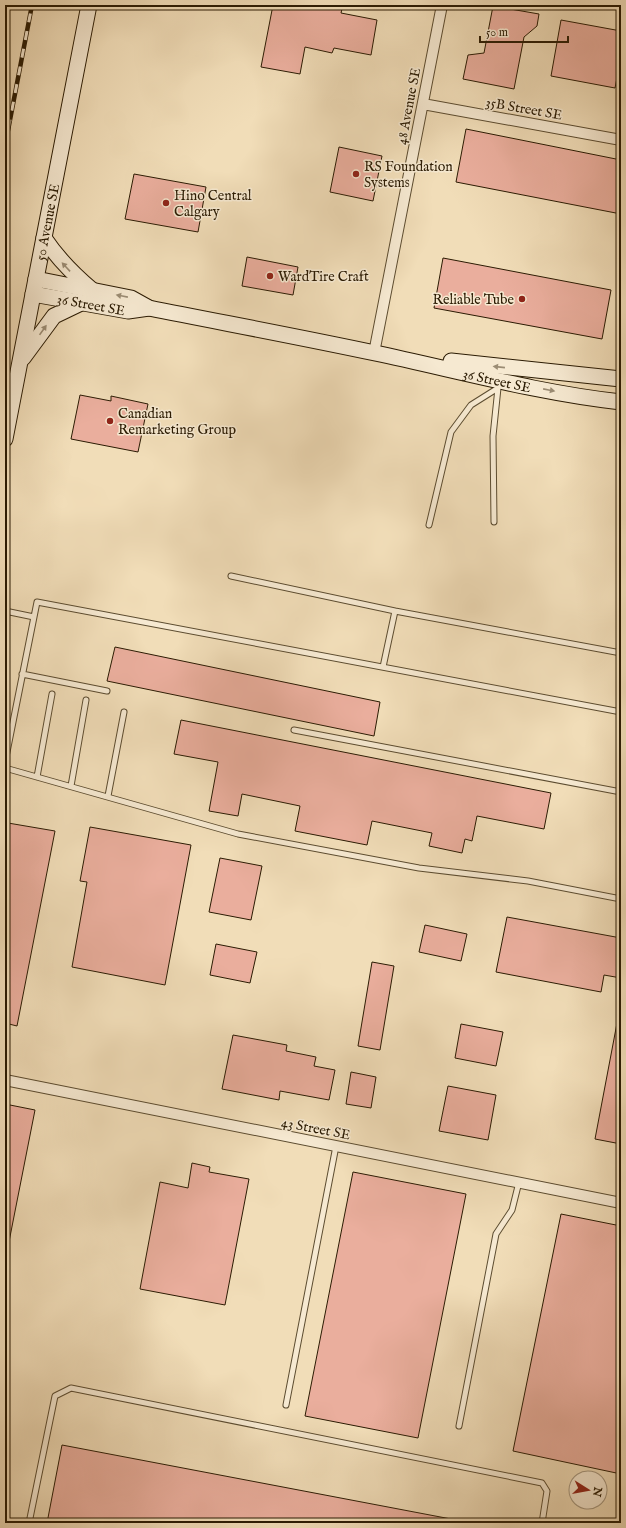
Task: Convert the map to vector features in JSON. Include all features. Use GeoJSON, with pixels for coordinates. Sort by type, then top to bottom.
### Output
{"type":"FeatureCollection","features":[{"type":"Feature","properties":{"kind":"street","name":"50 Avenue SE"},"geometry":{"type":"LineString","coordinates":[[5,439],[89,5]]}},
{"type":"Feature","properties":{"kind":"street","name":"48 Avenue SE"},"geometry":{"type":"LineString","coordinates":[[374,353],[442,5]]}},
{"type":"Feature","properties":{"kind":"street","name":"35B Street SE"},"geometry":{"type":"LineString","coordinates":[[422,104],[621,140]]}},
{"type":"Feature","properties":{"kind":"street"},"geometry":{"type":"LineString","coordinates":[[44,238],[56,257],[68,270],[92,291]]}},
{"type":"Feature","properties":{"kind":"street","name":"36 Street SE"},"geometry":{"type":"LineString","coordinates":[[35,286],[82,303],[128,311],[149,308]]}},
{"type":"Feature","properties":{"kind":"street","name":"36 Street SE"},"geometry":{"type":"LineString","coordinates":[[35,286],[92,291],[131,298],[149,308],[374,353],[498,385],[621,402]]}},
{"type":"Feature","properties":{"kind":"street"},"geometry":{"type":"LineString","coordinates":[[20,362],[54,316],[82,303]]}},
{"type":"Feature","properties":{"kind":"street","name":"36 Street SE"},"geometry":{"type":"LineString","coordinates":[[374,353],[621,379]]}},
{"type":"Feature","properties":{"kind":"street","name":"43 Street SE"},"geometry":{"type":"LineString","coordinates":[[5,1080],[621,1203]]}},
{"type":"Feature","properties":{"kind":"lane"},"geometry":{"type":"LineString","coordinates":[[494,522],[493,436],[498,385]]}},
{"type":"Feature","properties":{"kind":"lane"},"geometry":{"type":"LineString","coordinates":[[429,525],[451,432],[471,405],[498,385]]}},
{"type":"Feature","properties":{"kind":"lane"},"geometry":{"type":"LineString","coordinates":[[231,576],[395,611],[621,653]]}},
{"type":"Feature","properties":{"kind":"lane"},"geometry":{"type":"LineString","coordinates":[[5,762],[37,602],[621,712]]}},
{"type":"Feature","properties":{"kind":"lane"},"geometry":{"type":"LineString","coordinates":[[5,611],[34,617]]}},
{"type":"Feature","properties":{"kind":"lane"},"geometry":{"type":"LineString","coordinates":[[383,667],[395,611]]}},
{"type":"Feature","properties":{"kind":"lane"},"geometry":{"type":"LineString","coordinates":[[22,674],[108,691]]}},
{"type":"Feature","properties":{"kind":"lane"},"geometry":{"type":"LineString","coordinates":[[37,777],[52,694]]}},
{"type":"Feature","properties":{"kind":"lane"},"geometry":{"type":"LineString","coordinates":[[71,786],[86,700]]}},
{"type":"Feature","properties":{"kind":"lane"},"geometry":{"type":"LineString","coordinates":[[108,796],[124,712]]}},
{"type":"Feature","properties":{"kind":"lane"},"geometry":{"type":"LineString","coordinates":[[294,730],[621,792]]}},
{"type":"Feature","properties":{"kind":"lane"},"geometry":{"type":"LineString","coordinates":[[5,768],[238,834],[419,868],[528,881],[621,898]]}},
{"type":"Feature","properties":{"kind":"lane"},"geometry":{"type":"LineString","coordinates":[[286,1405],[336,1146]]}},
{"type":"Feature","properties":{"kind":"lane"},"geometry":{"type":"LineString","coordinates":[[459,1426],[496,1234],[512,1210],[519,1182]]}},
{"type":"Feature","properties":{"kind":"lane"},"geometry":{"type":"LineString","coordinates":[[29,1523],[55,1396],[71,1388],[542,1483],[548,1491],[542,1523]]}},
{"type":"Feature","properties":{"kind":"building"},"geometry":{"type":"Polygon","coordinates":[[[273,5],[322,5],[342,9],[341,13],[377,20],[371,55],[334,48],[332,53],[305,47],[300,74],[261,67],[273,5]]]}},
{"type":"Feature","properties":{"kind":"building"},"geometry":{"type":"Polygon","coordinates":[[[493,6],[539,14],[537,26],[524,37],[514,89],[463,79],[468,55],[484,53],[493,6]]]}},
{"type":"Feature","properties":{"kind":"building"},"geometry":{"type":"Polygon","coordinates":[[[561,20],[621,31],[621,57],[615,88],[551,76],[561,20]]]}},
{"type":"Feature","properties":{"kind":"building"},"geometry":{"type":"Polygon","coordinates":[[[466,129],[621,160],[621,214],[456,182],[466,129]]]}},
{"type":"Feature","properties":{"kind":"building","name":"RS Foundation Systems"},"geometry":{"type":"Polygon","coordinates":[[[339,147],[382,156],[373,201],[330,192],[339,147]]]}},
{"type":"Feature","properties":{"kind":"building","name":"Hino Central Calgary"},"geometry":{"type":"Polygon","coordinates":[[[134,174],[206,187],[198,232],[125,219],[134,174]]]}},
{"type":"Feature","properties":{"kind":"building","name":"WardTire Craft"},"geometry":{"type":"Polygon","coordinates":[[[247,257],[298,267],[293,295],[242,286],[247,257]]]}},
{"type":"Feature","properties":{"kind":"building","name":"Reliable Tube"},"geometry":{"type":"Polygon","coordinates":[[[443,258],[611,290],[602,339],[434,308],[443,258]]]}},
{"type":"Feature","properties":{"kind":"building","name":"Canadian Remarketing Group"},"geometry":{"type":"Polygon","coordinates":[[[80,395],[111,401],[111,396],[148,404],[138,452],[71,439],[80,395]]]}},
{"type":"Feature","properties":{"kind":"building"},"geometry":{"type":"Polygon","coordinates":[[[115,647],[380,702],[374,736],[107,681],[115,647]]]}},
{"type":"Feature","properties":{"kind":"building"},"geometry":{"type":"Polygon","coordinates":[[[181,720],[551,793],[544,829],[477,816],[472,841],[465,839],[462,853],[429,846],[432,833],[372,821],[367,845],[295,831],[300,806],[242,794],[238,816],[209,811],[218,762],[174,754],[181,720]]]}},
{"type":"Feature","properties":{"kind":"building"},"geometry":{"type":"Polygon","coordinates":[[[8,823],[55,831],[17,1026],[5,1023],[5,839],[8,823]]]}},
{"type":"Feature","properties":{"kind":"building"},"geometry":{"type":"Polygon","coordinates":[[[90,827],[191,845],[165,985],[72,967],[87,882],[80,881],[90,827]]]}},
{"type":"Feature","properties":{"kind":"building"},"geometry":{"type":"Polygon","coordinates":[[[220,858],[262,866],[251,920],[209,912],[220,858]]]}},
{"type":"Feature","properties":{"kind":"building"},"geometry":{"type":"Polygon","coordinates":[[[507,917],[621,938],[621,978],[604,975],[601,992],[496,972],[507,917]]]}},
{"type":"Feature","properties":{"kind":"building"},"geometry":{"type":"Polygon","coordinates":[[[425,925],[467,934],[461,961],[419,952],[425,925]]]}},
{"type":"Feature","properties":{"kind":"building"},"geometry":{"type":"Polygon","coordinates":[[[216,944],[257,952],[250,983],[210,975],[216,944]]]}},
{"type":"Feature","properties":{"kind":"building"},"geometry":{"type":"Polygon","coordinates":[[[372,962],[394,966],[380,1050],[358,1046],[372,962]]]}},
{"type":"Feature","properties":{"kind":"building"},"geometry":{"type":"Polygon","coordinates":[[[621,1002],[621,1144],[595,1139],[621,1002]]]}},
{"type":"Feature","properties":{"kind":"building"},"geometry":{"type":"Polygon","coordinates":[[[461,1024],[503,1032],[496,1066],[455,1058],[461,1024]]]}},
{"type":"Feature","properties":{"kind":"building"},"geometry":{"type":"Polygon","coordinates":[[[233,1035],[287,1045],[286,1051],[316,1057],[314,1066],[335,1070],[329,1100],[280,1091],[279,1100],[222,1089],[233,1035]]]}},
{"type":"Feature","properties":{"kind":"building"},"geometry":{"type":"Polygon","coordinates":[[[351,1072],[376,1077],[371,1108],[346,1104],[351,1072]]]}},
{"type":"Feature","properties":{"kind":"building"},"geometry":{"type":"Polygon","coordinates":[[[448,1086],[496,1095],[488,1140],[439,1131],[448,1086]]]}},
{"type":"Feature","properties":{"kind":"building"},"geometry":{"type":"Polygon","coordinates":[[[5,1104],[35,1110],[5,1262],[5,1104]]]}},
{"type":"Feature","properties":{"kind":"building"},"geometry":{"type":"Polygon","coordinates":[[[192,1163],[210,1167],[209,1172],[249,1179],[225,1305],[140,1289],[160,1182],[188,1188],[192,1163]]]}},
{"type":"Feature","properties":{"kind":"building"},"geometry":{"type":"Polygon","coordinates":[[[353,1172],[466,1194],[418,1438],[305,1416],[353,1172]]]}},
{"type":"Feature","properties":{"kind":"building"},"geometry":{"type":"Polygon","coordinates":[[[561,1214],[621,1226],[621,1474],[608,1470],[513,1451],[561,1214]]]}},
{"type":"Feature","properties":{"kind":"building"},"geometry":{"type":"Polygon","coordinates":[[[62,1445],[472,1523],[47,1523],[62,1445]]]}},
{"type":"Feature","properties":{"kind":"railway"},"geometry":{"type":"LineString","coordinates":[[5,146],[32,5]]}},
{"type":"Feature","properties":{"kind":"place","name":"RS Foundation Systems"},"geometry":{"type":"Point","coordinates":[356,174]}},
{"type":"Feature","properties":{"kind":"place","name":"Hino Central Calgary"},"geometry":{"type":"Point","coordinates":[166,203]}},
{"type":"Feature","properties":{"kind":"place","name":"WardTire Craft"},"geometry":{"type":"Point","coordinates":[270,276]}},
{"type":"Feature","properties":{"kind":"place","name":"Reliable Tube"},"geometry":{"type":"Point","coordinates":[522,299]}},
{"type":"Feature","properties":{"kind":"place","name":"Canadian Remarketing Group"},"geometry":{"type":"Point","coordinates":[110,421]}}]}
